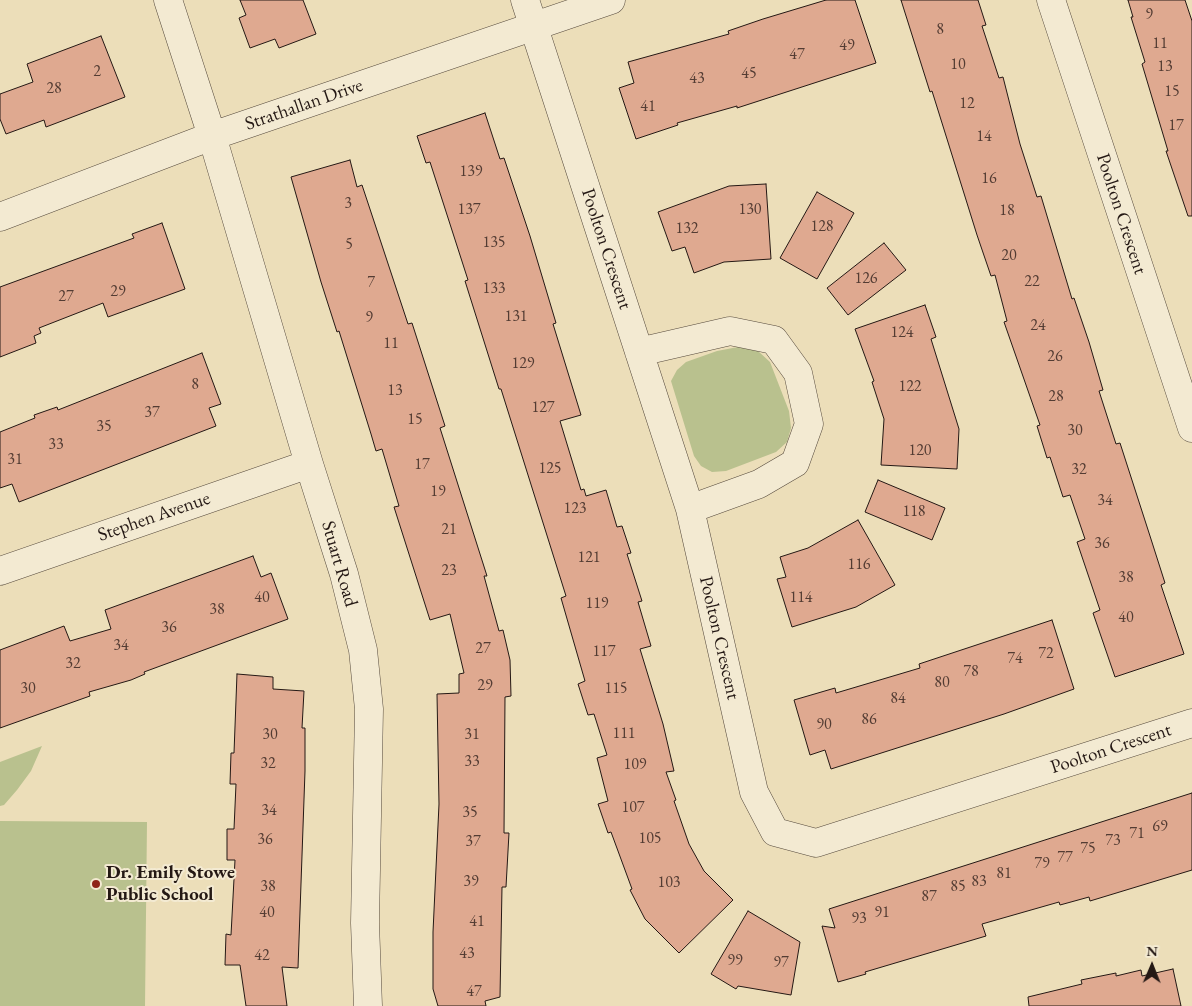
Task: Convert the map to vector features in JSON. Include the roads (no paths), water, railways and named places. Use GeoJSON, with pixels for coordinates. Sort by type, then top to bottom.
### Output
{"type":"FeatureCollection","features":[{"type":"Feature","properties":{"kind":"street","name":"Stuart Road"},"geometry":{"type":"LineString","coordinates":[[168,0],[212,136],[309,464],[344,574],[363,650],[369,709],[365,923],[368,1006]]}},
{"type":"Feature","properties":{"kind":"street","name":"Poolton Crescent"},"geometry":{"type":"LineString","coordinates":[[525,0],[690,509],[754,792],[776,832],[816,843],[1192,723]]}},
{"type":"Feature","properties":{"kind":"street","name":"Strathallan Drive"},"geometry":{"type":"LineString","coordinates":[[0,217],[212,136],[611,0]]}},
{"type":"Feature","properties":{"kind":"street","name":"Poolton Crescent"},"geometry":{"type":"LineString","coordinates":[[1050,0],[1192,428]]}},
{"type":"Feature","properties":{"kind":"street"},"geometry":{"type":"LineString","coordinates":[[639,352],[730,331],[774,340],[798,373],[809,424],[795,463],[759,484],[690,509]]}},
{"type":"Feature","properties":{"kind":"street","name":"Stephen Avenue"},"geometry":{"type":"LineString","coordinates":[[0,571],[309,464]]}},
{"type":"Feature","properties":{"kind":"place","name":"Dr. Emily Stowe Public School"},"geometry":{"type":"Point","coordinates":[96,884]}}]}
